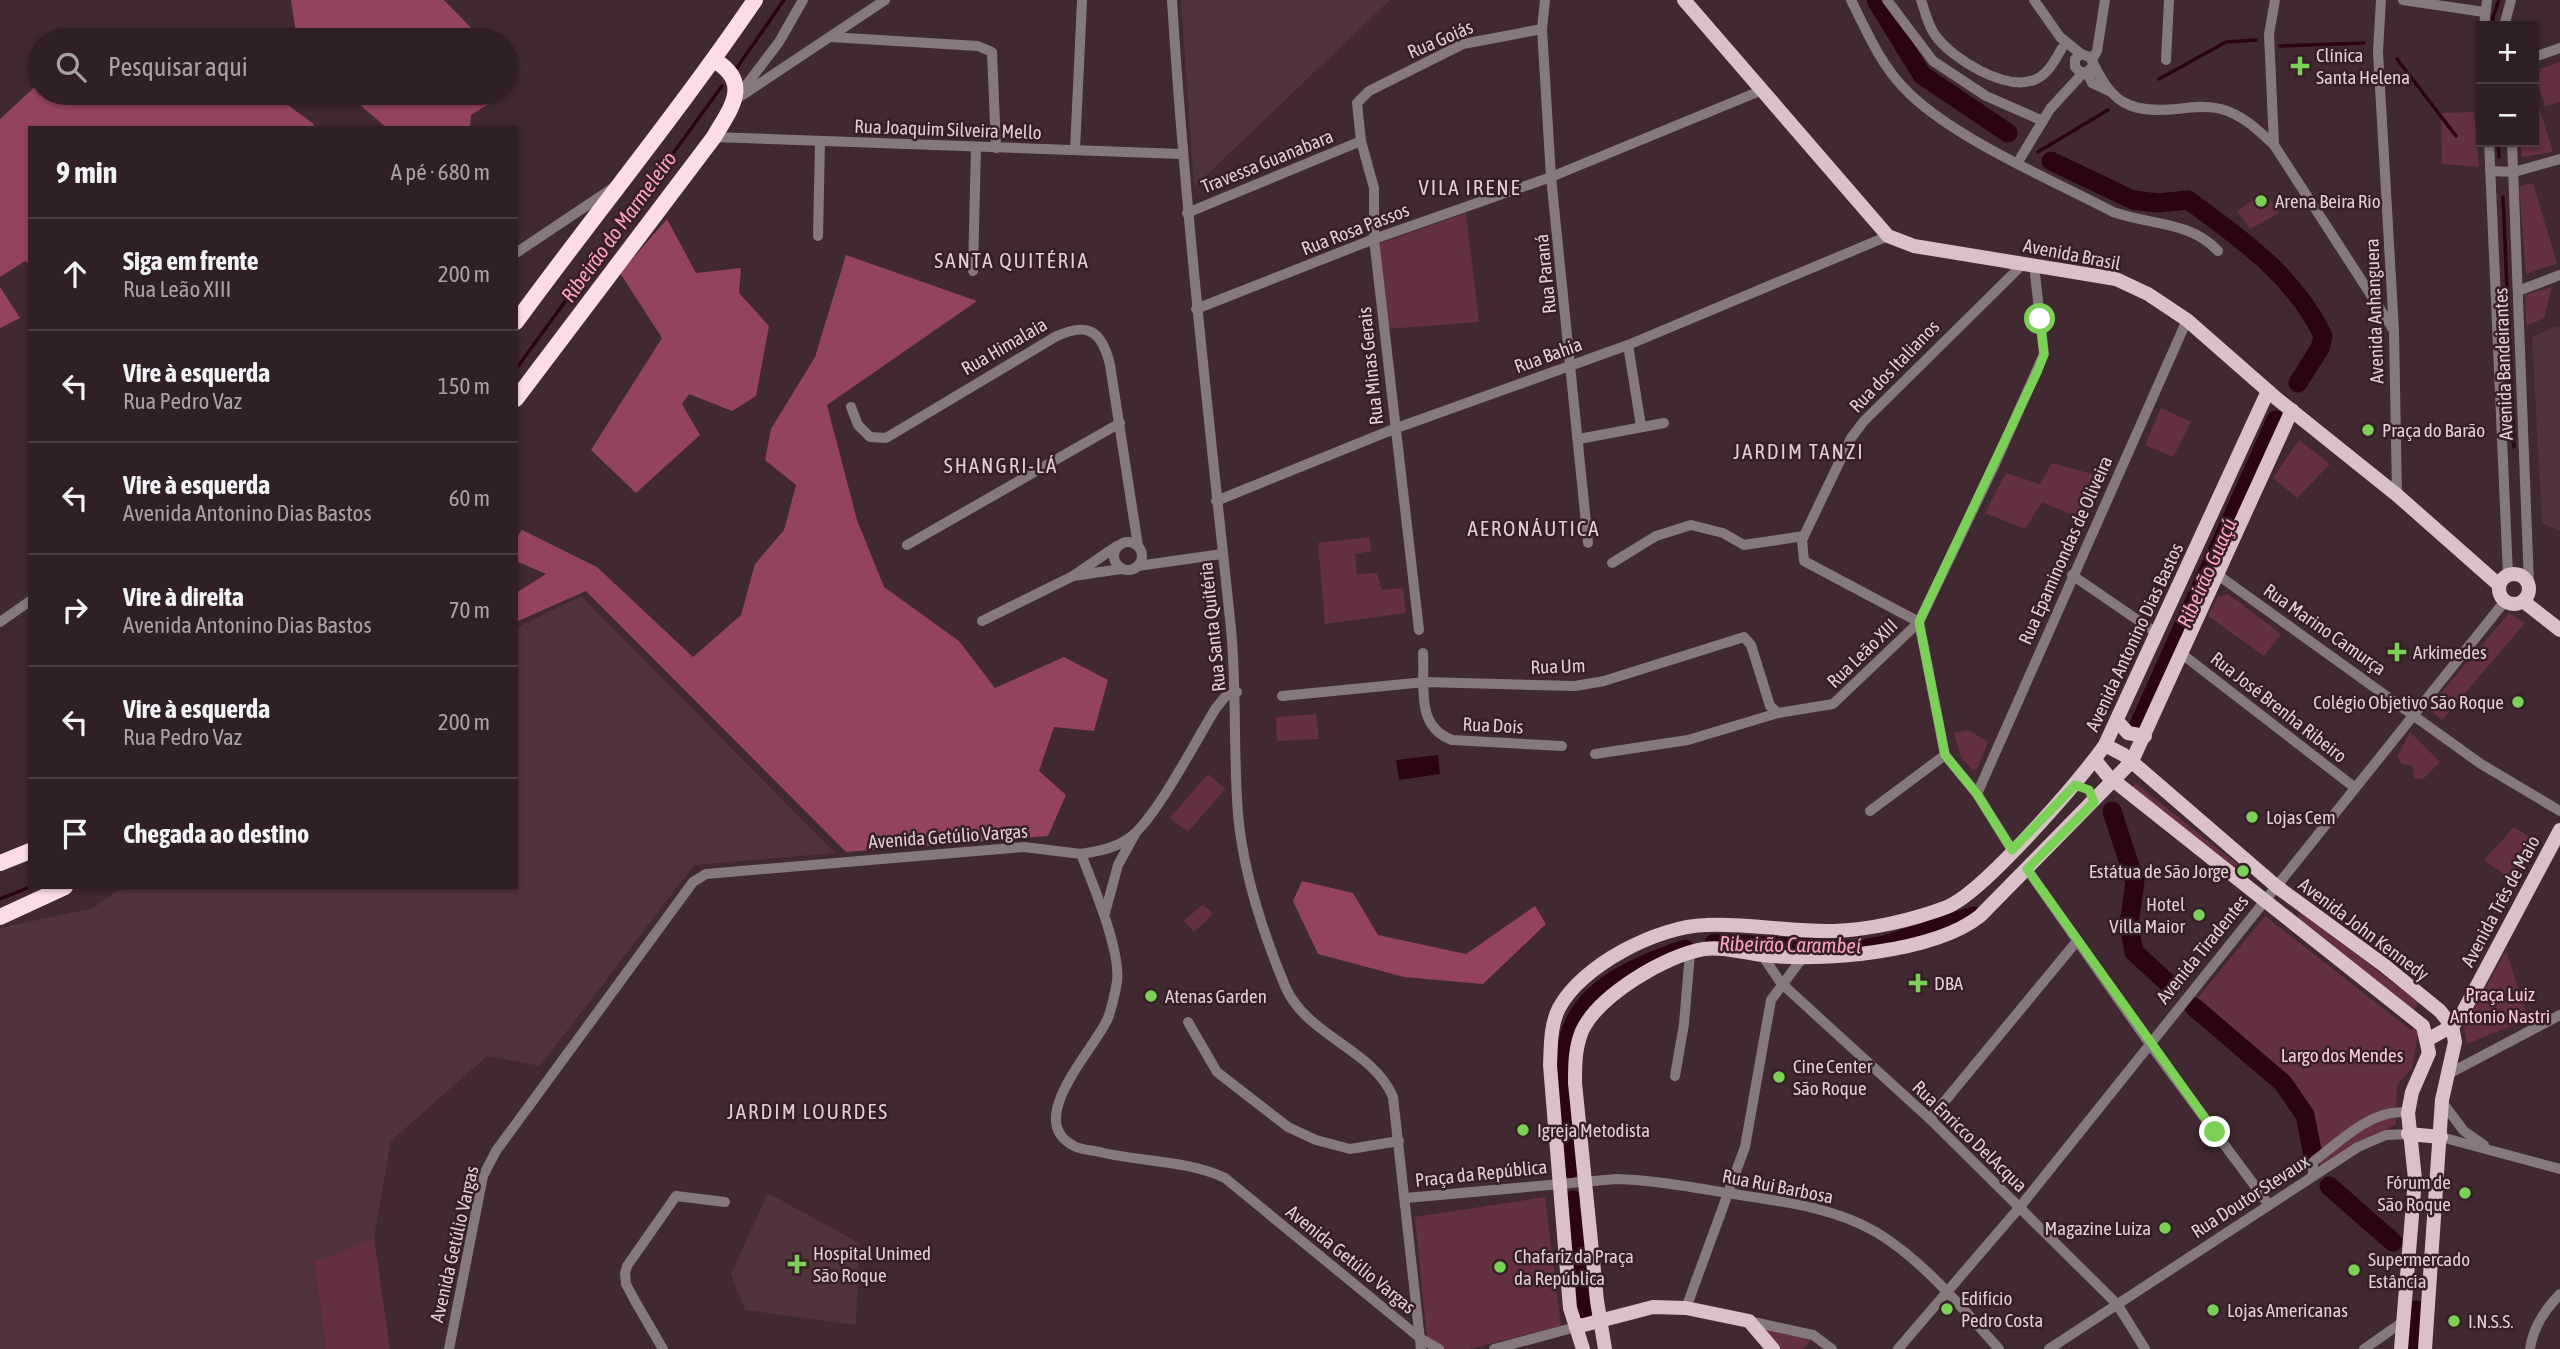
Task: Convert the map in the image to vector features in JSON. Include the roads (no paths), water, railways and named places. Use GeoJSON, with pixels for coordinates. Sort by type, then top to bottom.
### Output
{"type":"FeatureCollection","features":[{"type":"Feature","properties":{"kind":"highway"},"geometry":{"type":"LineString","coordinates":[[518,319],[615,186],[714,60],[755,0]]}},
{"type":"Feature","properties":{"kind":"highway"},"geometry":{"type":"LineString","coordinates":[[518,396],[714,137],[735,100],[732,76],[714,60]]}},
{"type":"Feature","properties":{"kind":"highway"},"geometry":{"type":"LineString","coordinates":[[0,863],[28,852]]}},
{"type":"Feature","properties":{"kind":"highway"},"geometry":{"type":"LineString","coordinates":[[0,917],[61,889]]}},
{"type":"Feature","properties":{"kind":"main road","name":"Avenida Brasil"},"geometry":{"type":"LineString","coordinates":[[1684,0],[1888,236],[1914,246],[2116,279],[2148,294],[2187,320],[2268,391],[2503,580]]}},
{"type":"Feature","properties":{"kind":"main road","name":"Avenida Antonino Dias Bastos"},"geometry":{"type":"LineString","coordinates":[[1583,1349],[1570,1308],[1550,1065],[1553,1028],[1561,1005],[1585,977],[1642,941],[1703,925],[1831,931],[1860,929],[1947,907],[1963,898],[1984,880],[2075,785],[2105,745],[2118,722],[2268,391]]}},
{"type":"Feature","properties":{"kind":"main road"},"geometry":{"type":"LineString","coordinates":[[1605,1349],[1575,1083],[1575,1053],[1583,1030],[1598,1010],[1623,988],[1646,972],[1690,953],[1716,948],[1762,955],[1848,957],[1954,932],[1980,916],[2132,761],[2292,410]]}},
{"type":"Feature","properties":{"kind":"main road"},"geometry":{"type":"LineString","coordinates":[[2523,577],[2529,585],[2523,601],[2511,604],[2505,601],[2499,594],[2503,580],[2523,577]]}},
{"type":"Feature","properties":{"kind":"main road"},"geometry":{"type":"LineString","coordinates":[[2523,601],[2560,630]]}},
{"type":"Feature","properties":{"kind":"main road"},"geometry":{"type":"LineString","coordinates":[[2118,722],[2128,733],[2144,736]]}},
{"type":"Feature","properties":{"kind":"main road","name":"Avenida John Kennedy"},"geometry":{"type":"LineString","coordinates":[[2105,745],[2116,748],[2276,886],[2385,966],[2440,1011],[2452,1026]]}},
{"type":"Feature","properties":{"kind":"main road","name":"Avenida John Kennedy"},"geometry":{"type":"LineString","coordinates":[[2095,760],[2115,781],[2421,1023],[2427,1040]]}},
{"type":"Feature","properties":{"kind":"main road"},"geometry":{"type":"LineString","coordinates":[[2075,785],[2089,790],[2094,802]]}},
{"type":"Feature","properties":{"kind":"main road","name":"Avenida Três de Maio"},"geometry":{"type":"LineString","coordinates":[[2452,1026],[2462,1014],[2560,830]]}},
{"type":"Feature","properties":{"kind":"main road"},"geometry":{"type":"LineString","coordinates":[[2401,1349],[2415,1179],[2408,1134],[2408,1113],[2412,1092],[2428,1059],[2427,1040],[2452,1026],[2455,1042],[2442,1102],[2425,1349]]}},
{"type":"Feature","properties":{"kind":"main road"},"geometry":{"type":"LineString","coordinates":[[2408,1134],[2441,1137]]}},
{"type":"Feature","properties":{"kind":"main road"},"geometry":{"type":"LineString","coordinates":[[2406,1294],[2429,1296]]}},
{"type":"Feature","properties":{"kind":"main road"},"geometry":{"type":"LineString","coordinates":[[1576,1327],[1653,1307],[1686,1308],[1749,1321],[1773,1349]]}},
{"type":"Feature","properties":{"kind":"street"},"geometry":{"type":"LineString","coordinates":[[735,100],[779,42],[803,0]]}},
{"type":"Feature","properties":{"kind":"street"},"geometry":{"type":"LineString","coordinates":[[735,100],[885,0]]}},
{"type":"Feature","properties":{"kind":"street","name":"Rua Santa Quitéria"},"geometry":{"type":"LineString","coordinates":[[1172,0],[1181,154],[1237,692],[1241,832],[1259,912],[1282,977],[1299,1008],[1382,1077],[1393,1097],[1420,1344]]}},
{"type":"Feature","properties":{"kind":"street","name":"Rua Paraná"},"geometry":{"type":"LineString","coordinates":[[1545,0],[1542,29],[1552,177],[1588,543]]}},
{"type":"Feature","properties":{"kind":"street"},"geometry":{"type":"LineString","coordinates":[[1852,0],[1886,66],[1919,104],[2018,162],[2113,212],[2131,219],[2179,227],[2205,237],[2218,251]]}},
{"type":"Feature","properties":{"kind":"street"},"geometry":{"type":"LineString","coordinates":[[1887,0],[1933,61],[1986,96],[2041,126]]}},
{"type":"Feature","properties":{"kind":"street"},"geometry":{"type":"LineString","coordinates":[[1921,0],[1935,36],[1972,67],[2004,82],[2033,81],[2047,72],[2061,43]]}},
{"type":"Feature","properties":{"kind":"street"},"geometry":{"type":"LineString","coordinates":[[2034,0],[2061,43],[2083,63],[2092,83],[2109,91],[2115,99],[2133,107],[2160,110],[2197,107],[2221,109],[2246,120],[2274,145],[2394,331]]}},
{"type":"Feature","properties":{"kind":"street"},"geometry":{"type":"LineString","coordinates":[[2018,162],[2083,63],[2098,34],[2105,0]]}},
{"type":"Feature","properties":{"kind":"street"},"geometry":{"type":"LineString","coordinates":[[2166,60],[2169,0]]}},
{"type":"Feature","properties":{"kind":"street"},"geometry":{"type":"LineString","coordinates":[[2274,145],[2269,34],[2275,0]]}},
{"type":"Feature","properties":{"kind":"street","name":"Avenida Anhanguera"},"geometry":{"type":"LineString","coordinates":[[2381,0],[2378,52],[2394,331],[2397,495]]}},
{"type":"Feature","properties":{"kind":"street"},"geometry":{"type":"LineString","coordinates":[[2403,0],[2484,12]]}},
{"type":"Feature","properties":{"kind":"street"},"geometry":{"type":"LineString","coordinates":[[2484,21],[2487,0]]}},
{"type":"Feature","properties":{"kind":"street"},"geometry":{"type":"LineString","coordinates":[[2505,21],[2511,0]]}},
{"type":"Feature","properties":{"kind":"street"},"geometry":{"type":"LineString","coordinates":[[1075,150],[1082,1]]}},
{"type":"Feature","properties":{"kind":"street","name":"Rua Goiás"},"geometry":{"type":"LineString","coordinates":[[1359,100],[1369,91],[1463,44],[1542,29]]}},
{"type":"Feature","properties":{"kind":"street"},"geometry":{"type":"LineString","coordinates":[[830,37],[978,46],[992,52],[996,148]]}},
{"type":"Feature","properties":{"kind":"street"},"geometry":{"type":"LineString","coordinates":[[2539,55],[2560,48]]}},
{"type":"Feature","properties":{"kind":"street","name":"Rua Rosa Passos"},"geometry":{"type":"LineString","coordinates":[[1196,309],[1374,239],[1552,177],[1760,91]]}},
{"type":"Feature","properties":{"kind":"street","name":"Rua Minas Gerais"},"geometry":{"type":"LineString","coordinates":[[1359,100],[1356,110],[1361,141],[1374,188],[1374,239],[1419,630]]}},
{"type":"Feature","properties":{"kind":"street","name":"Rua Joaquim Silveira Mello"},"geometry":{"type":"LineString","coordinates":[[714,137],[1181,154]]}},
{"type":"Feature","properties":{"kind":"street","name":"Travessa Guanabara"},"geometry":{"type":"LineString","coordinates":[[1187,213],[1361,141]]}},
{"type":"Feature","properties":{"kind":"street"},"geometry":{"type":"LineString","coordinates":[[817,236],[820,142]]}},
{"type":"Feature","properties":{"kind":"street"},"geometry":{"type":"LineString","coordinates":[[973,271],[976,147]]}},
{"type":"Feature","properties":{"kind":"street","name":"Avenida Bandeirantes"},"geometry":{"type":"LineString","coordinates":[[2488,147],[2503,482],[2503,580]]}},
{"type":"Feature","properties":{"kind":"street","name":"Avenida Bandeirantes"},"geometry":{"type":"LineString","coordinates":[[2512,147],[2529,585]]}},
{"type":"Feature","properties":{"kind":"street"},"geometry":{"type":"LineString","coordinates":[[2490,171],[2514,172],[2560,159]]}},
{"type":"Feature","properties":{"kind":"street"},"geometry":{"type":"LineString","coordinates":[[518,252],[615,186]]}},
{"type":"Feature","properties":{"kind":"street","name":"Rua Bahia"},"geometry":{"type":"LineString","coordinates":[[1216,501],[1394,429],[1628,345],[1888,236]]}},
{"type":"Feature","properties":{"kind":"street","name":"Rua dos Italianos"},"geometry":{"type":"LineString","coordinates":[[1919,622],[1807,563],[1801,550],[1804,536],[1851,438],[1864,421],[2028,264]]}},
{"type":"Feature","properties":{"kind":"street","name":"Rua Leão XIII"},"geometry":{"type":"LineString","coordinates":[[1595,754],[1688,740],[1778,713],[1826,707],[1841,699],[1919,622],[1996,464],[2044,354],[2028,264]]}},
{"type":"Feature","properties":{"kind":"street"},"geometry":{"type":"LineString","coordinates":[[2518,291],[2560,275]]}},
{"type":"Feature","properties":{"kind":"street","name":"Rua Epaminondas de Oliveira"},"geometry":{"type":"LineString","coordinates":[[1977,794],[2187,320]]}},
{"type":"Feature","properties":{"kind":"street","name":"Rua Himalaia"},"geometry":{"type":"LineString","coordinates":[[851,407],[858,425],[870,437],[886,438],[1055,337],[1082,329],[1094,332],[1105,343],[1120,423],[1132,522],[1139,549]]}},
{"type":"Feature","properties":{"kind":"street"},"geometry":{"type":"LineString","coordinates":[[1628,345],[1641,426]]}},
{"type":"Feature","properties":{"kind":"street"},"geometry":{"type":"LineString","coordinates":[[907,545],[1120,423]]}},
{"type":"Feature","properties":{"kind":"street"},"geometry":{"type":"LineString","coordinates":[[1579,439],[1664,423]]}},
{"type":"Feature","properties":{"kind":"street"},"geometry":{"type":"LineString","coordinates":[[2503,482],[2525,482]]}},
{"type":"Feature","properties":{"kind":"street","name":"Rua Himalaia"},"geometry":{"type":"LineString","coordinates":[[1120,544],[1132,522]]}},
{"type":"Feature","properties":{"kind":"street"},"geometry":{"type":"LineString","coordinates":[[1612,563],[1656,536],[1691,525],[1723,533],[1744,545],[1804,536]]}},
{"type":"Feature","properties":{"kind":"street"},"geometry":{"type":"LineString","coordinates":[[982,621],[1073,576],[1120,544],[1171,559]]}},
{"type":"Feature","properties":{"kind":"street"},"geometry":{"type":"LineString","coordinates":[[1120,544],[1114,560],[1121,569]]}},
{"type":"Feature","properties":{"kind":"street"},"geometry":{"type":"LineString","coordinates":[[1138,566],[1139,549]]}},
{"type":"Feature","properties":{"kind":"street"},"geometry":{"type":"LineString","coordinates":[[1073,576],[1121,569],[1128,571],[1138,566],[1171,559],[1222,554]]}},
{"type":"Feature","properties":{"kind":"street"},"geometry":{"type":"LineString","coordinates":[[2072,575],[2158,634]]}},
{"type":"Feature","properties":{"kind":"street","name":"Rua Marino Camurça"},"geometry":{"type":"LineString","coordinates":[[2218,575],[2481,764],[2560,811]]}},
{"type":"Feature","properties":{"kind":"street","name":"Avenida Tiradentes"},"geometry":{"type":"LineString","coordinates":[[1898,1349],[2019,1208],[2505,601]]}},
{"type":"Feature","properties":{"kind":"street"},"geometry":{"type":"LineString","coordinates":[[0,622],[28,602]]}},
{"type":"Feature","properties":{"kind":"street"},"geometry":{"type":"LineString","coordinates":[[1919,622],[1945,755],[1977,794],[2012,850]]}},
{"type":"Feature","properties":{"kind":"street","name":"Rua Um"},"geometry":{"type":"LineString","coordinates":[[1282,696],[1425,682],[1575,686],[1604,681],[1744,637],[1751,645],[1770,706],[1778,713]]}},
{"type":"Feature","properties":{"kind":"street","name":"Rua Dois"},"geometry":{"type":"LineString","coordinates":[[1423,653],[1426,718],[1441,736],[1452,740],[1562,746]]}},
{"type":"Feature","properties":{"kind":"street","name":"Rua José Brenha Ribeiro"},"geometry":{"type":"LineString","coordinates":[[2182,654],[2354,787]]}},
{"type":"Feature","properties":{"kind":"street"},"geometry":{"type":"LineString","coordinates":[[1105,914],[1118,865],[1136,831],[1161,798],[1216,708],[1224,697],[1237,692]]}},
{"type":"Feature","properties":{"kind":"street"},"geometry":{"type":"LineString","coordinates":[[1870,811],[1945,755]]}},
{"type":"Feature","properties":{"kind":"street"},"geometry":{"type":"LineString","coordinates":[[1081,855],[1119,844],[1136,831]]}},
{"type":"Feature","properties":{"kind":"street","name":"Avenida Getúlio Vargas"},"geometry":{"type":"LineString","coordinates":[[449,1349],[483,1176],[496,1151],[694,882],[706,874],[1024,847],[1081,855],[1105,914],[1117,979],[1108,1017],[1056,1104],[1057,1128],[1065,1138],[1074,1146],[1131,1160],[1209,1171],[1224,1178],[1420,1344],[1439,1349]]}},
{"type":"Feature","properties":{"kind":"street"},"geometry":{"type":"LineString","coordinates":[[2027,869],[2149,1043],[2269,1205]]}},
{"type":"Feature","properties":{"kind":"street"},"geometry":{"type":"LineString","coordinates":[[1930,1119],[2077,941]]}},
{"type":"Feature","properties":{"kind":"street"},"geometry":{"type":"LineString","coordinates":[[1675,1076],[1684,1024],[1690,953]]}},
{"type":"Feature","properties":{"kind":"street","name":"Rua Enricco DelAcqua"},"geometry":{"type":"LineString","coordinates":[[1762,955],[1782,983],[1930,1119],[2118,1304],[2145,1349]]}},
{"type":"Feature","properties":{"kind":"street"},"geometry":{"type":"LineString","coordinates":[[1686,1308],[1745,1147],[1767,1019],[1774,994],[1802,957]]}},
{"type":"Feature","properties":{"kind":"street"},"geometry":{"type":"LineString","coordinates":[[2450,1073],[2560,1015]]}},
{"type":"Feature","properties":{"kind":"street"},"geometry":{"type":"LineString","coordinates":[[1188,1022],[1217,1072],[1288,1127],[1316,1140],[1350,1149],[1399,1141]]}},
{"type":"Feature","properties":{"kind":"street"},"geometry":{"type":"LineString","coordinates":[[2442,1102],[2464,1131],[2492,1151]]}},
{"type":"Feature","properties":{"kind":"street"},"geometry":{"type":"LineString","coordinates":[[2313,1176],[2313,1161],[2367,1122],[2401,1112],[2408,1113]]}},
{"type":"Feature","properties":{"kind":"street","name":"Rua Doutor Stevaux"},"geometry":{"type":"LineString","coordinates":[[2049,1349],[2358,1147],[2386,1135],[2408,1134]]}},
{"type":"Feature","properties":{"kind":"street"},"geometry":{"type":"LineString","coordinates":[[2441,1137],[2560,1169]]}},
{"type":"Feature","properties":{"kind":"street","name":"Rua Rui Barbosa"},"geometry":{"type":"LineString","coordinates":[[1559,1182],[1647,1180],[1801,1205],[1847,1218],[1876,1233],[1906,1254],[1947,1292],[1999,1349]]}},
{"type":"Feature","properties":{"kind":"street","name":"Praça da República"},"geometry":{"type":"LineString","coordinates":[[1406,1198],[1559,1182]]}},
{"type":"Feature","properties":{"kind":"street"},"geometry":{"type":"LineString","coordinates":[[663,1349],[626,1284],[627,1266],[676,1196],[725,1202]]}},
{"type":"Feature","properties":{"kind":"street"},"geometry":{"type":"LineString","coordinates":[[2530,1349],[2532,1337],[2544,1311],[2560,1294]]}},
{"type":"Feature","properties":{"kind":"street"},"geometry":{"type":"LineString","coordinates":[[1749,1321],[1813,1335],[1832,1349]]}},
{"type":"Feature","properties":{"kind":"street"},"geometry":{"type":"LineString","coordinates":[[2364,1349],[2404,1321]]}},
{"type":"Feature","properties":{"kind":"street"},"geometry":{"type":"LineString","coordinates":[[1494,1349],[1576,1327]]}},
{"type":"Feature","properties":{"kind":"waterway","name":"Ribeirão do Marmeleiro"},"geometry":{"type":"LineString","coordinates":[[736,69],[784,0]]}},
{"type":"Feature","properties":{"kind":"waterway","name":"Ribeirão Guaçú"},"geometry":{"type":"LineString","coordinates":[[1876,0],[1922,75],[2008,133]]}},
{"type":"Feature","properties":{"kind":"waterway"},"geometry":{"type":"LineString","coordinates":[[2493,21],[2499,0]]}},
{"type":"Feature","properties":{"kind":"waterway"},"geometry":{"type":"LineString","coordinates":[[2159,79],[2226,42],[2256,40]]}},
{"type":"Feature","properties":{"kind":"waterway"},"geometry":{"type":"LineString","coordinates":[[2280,46],[2364,43]]}},
{"type":"Feature","properties":{"kind":"waterway"},"geometry":{"type":"LineString","coordinates":[[2397,59],[2456,136]]}},
{"type":"Feature","properties":{"kind":"waterway","name":"Ribeirão do Marmeleiro"},"geometry":{"type":"LineString","coordinates":[[518,366],[722,86]]}},
{"type":"Feature","properties":{"kind":"waterway"},"geometry":{"type":"LineString","coordinates":[[2038,152],[2108,110]]}},
{"type":"Feature","properties":{"kind":"waterway"},"geometry":{"type":"LineString","coordinates":[[2498,147],[2499,157]]}},
{"type":"Feature","properties":{"kind":"waterway","name":"Ribeirão Guaçú"},"geometry":{"type":"LineString","coordinates":[[2051,161],[2133,200],[2158,203],[2188,200],[2264,260],[2297,295],[2323,336],[2320,348],[2298,383]]}},
{"type":"Feature","properties":{"kind":"waterway"},"geometry":{"type":"LineString","coordinates":[[2503,197],[2514,447]]}},
{"type":"Feature","properties":{"kind":"waterway","name":"Ribeirão Guaçú"},"geometry":{"type":"LineString","coordinates":[[2138,727],[2276,420]]}},
{"type":"Feature","properties":{"kind":"waterway"},"geometry":{"type":"LineString","coordinates":[[2112,811],[2135,882],[2129,924],[2134,952],[2171,986]]}},
{"type":"Feature","properties":{"kind":"waterway","name":"Ribeirão do Marmeleiro"},"geometry":{"type":"LineString","coordinates":[[0,899],[28,888]]}},
{"type":"Feature","properties":{"kind":"waterway","name":"Ribeirão Carambeí"},"geometry":{"type":"LineString","coordinates":[[1714,943],[1856,950],[1881,946],[1973,916]]}},
{"type":"Feature","properties":{"kind":"waterway","name":"Ribeirão Carambeí"},"geometry":{"type":"LineString","coordinates":[[1570,1169],[1564,1087],[1565,1055],[1572,1028],[1586,1005],[1608,985],[1640,966],[1685,949]]}},
{"type":"Feature","properties":{"kind":"waterway"},"geometry":{"type":"LineString","coordinates":[[2194,1007],[2283,1083],[2305,1115],[2313,1155]]}},
{"type":"Feature","properties":{"kind":"waterway"},"geometry":{"type":"LineString","coordinates":[[2329,1186],[2393,1242]]}},
{"type":"Feature","properties":{"kind":"waterway","name":"Ribeirão Carambeí"},"geometry":{"type":"LineString","coordinates":[[1573,1200],[1584,1309]]}},
{"type":"Feature","properties":{"kind":"waterway"},"geometry":{"type":"LineString","coordinates":[[2412,1349],[2416,1310]]}},
{"type":"Feature","properties":{"kind":"place","name":"Clínica Santa Helena"},"geometry":{"type":"Point","coordinates":[2300,66]}},
{"type":"Feature","properties":{"kind":"place","name":"Arena Beira Rio"},"geometry":{"type":"Point","coordinates":[2261,201]}},
{"type":"Feature","properties":{"kind":"place","name":"Praça do Barão"},"geometry":{"type":"Point","coordinates":[2368,430]}},
{"type":"Feature","properties":{"kind":"place","name":"Arkimedes"},"geometry":{"type":"Point","coordinates":[2397,652]}},
{"type":"Feature","properties":{"kind":"place","name":"Colégio Objetivo São Roque"},"geometry":{"type":"Point","coordinates":[2518,702]}},
{"type":"Feature","properties":{"kind":"place","name":"Lojas Cem"},"geometry":{"type":"Point","coordinates":[2252,817]}},
{"type":"Feature","properties":{"kind":"place","name":"Estátua de São Jorge"},"geometry":{"type":"Point","coordinates":[2243,871]}},
{"type":"Feature","properties":{"kind":"place","name":"Hotel Villa Maior"},"geometry":{"type":"Point","coordinates":[2199,915]}},
{"type":"Feature","properties":{"kind":"place","name":"DBA"},"geometry":{"type":"Point","coordinates":[1918,983]}},
{"type":"Feature","properties":{"kind":"place","name":"Atenas Garden"},"geometry":{"type":"Point","coordinates":[1151,996]}},
{"type":"Feature","properties":{"kind":"place","name":"Cine Center São Roque"},"geometry":{"type":"Point","coordinates":[1779,1077]}},
{"type":"Feature","properties":{"kind":"place","name":"Igreja Metodista"},"geometry":{"type":"Point","coordinates":[1523,1130]}},
{"type":"Feature","properties":{"kind":"place","name":"Fórum de São Roque"},"geometry":{"type":"Point","coordinates":[2465,1193]}},
{"type":"Feature","properties":{"kind":"place","name":"Magazine Luiza"},"geometry":{"type":"Point","coordinates":[2165,1228]}},
{"type":"Feature","properties":{"kind":"place","name":"Hospital Unimed São Roque"},"geometry":{"type":"Point","coordinates":[797,1264]}},
{"type":"Feature","properties":{"kind":"place","name":"Chafariz da Praça da República"},"geometry":{"type":"Point","coordinates":[1500,1267]}},
{"type":"Feature","properties":{"kind":"place","name":"Supermercado Estância"},"geometry":{"type":"Point","coordinates":[2354,1270]}},
{"type":"Feature","properties":{"kind":"place","name":"Edifício Pedro Costa"},"geometry":{"type":"Point","coordinates":[1947,1309]}},
{"type":"Feature","properties":{"kind":"place","name":"Lojas Americanas"},"geometry":{"type":"Point","coordinates":[2213,1310]}},
{"type":"Feature","properties":{"kind":"place","name":"I.N.S.S."},"geometry":{"type":"Point","coordinates":[2454,1321]}},
{"type":"Feature","properties":{"kind":"district","name":"VILA IRENE"},"geometry":{"type":"Point","coordinates":[1470,188]}},
{"type":"Feature","properties":{"kind":"district","name":"SANTA QUITÉRIA"},"geometry":{"type":"Point","coordinates":[1012,261]}},
{"type":"Feature","properties":{"kind":"district","name":"JARDIM TANZI"},"geometry":{"type":"Point","coordinates":[1799,452]}},
{"type":"Feature","properties":{"kind":"district","name":"SHANGRI-LÁ"},"geometry":{"type":"Point","coordinates":[1001,466]}},
{"type":"Feature","properties":{"kind":"district","name":"AERONÁUTICA"},"geometry":{"type":"Point","coordinates":[1534,529]}},
{"type":"Feature","properties":{"kind":"district","name":"JARDIM LOURDES"},"geometry":{"type":"Point","coordinates":[808,1112]}},
{"type":"Feature","properties":{"kind":"park label","name":"Praça Luiz Antonio Nastri"},"geometry":{"type":"Point","coordinates":[2500,1005]}},
{"type":"Feature","properties":{"kind":"park label","name":"Largo dos Mendes"},"geometry":{"type":"Point","coordinates":[2342,1055]}}]}
